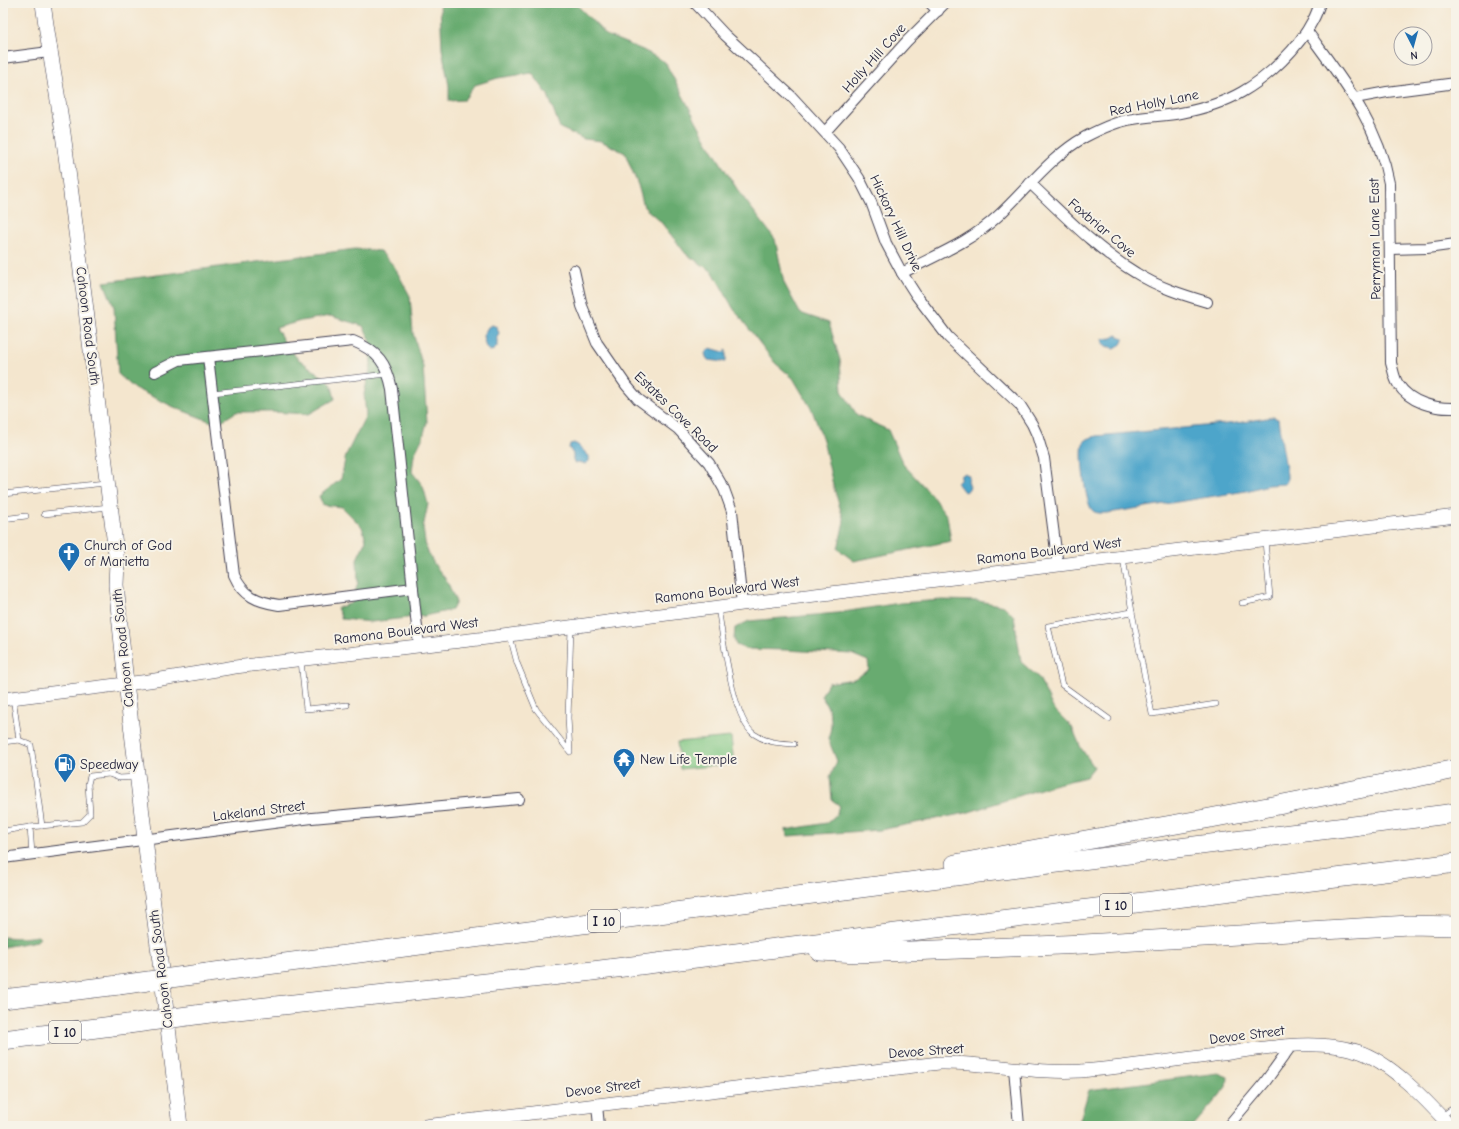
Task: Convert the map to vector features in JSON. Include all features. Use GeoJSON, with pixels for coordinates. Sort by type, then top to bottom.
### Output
{"type":"FeatureCollection","features":[{"type":"Feature","properties":{"kind":"highway"},"geometry":{"type":"LineString","coordinates":[[789,897],[1064,843],[1332,795],[1456,770]]}},
{"type":"Feature","properties":{"kind":"highway","name":"I 10"},"geometry":{"type":"LineString","coordinates":[[3,999],[207,974],[789,897],[1456,813]]}},
{"type":"Feature","properties":{"kind":"highway","name":"I 10"},"geometry":{"type":"LineString","coordinates":[[3,1040],[210,1013],[560,975],[1456,863]]}},
{"type":"Feature","properties":{"kind":"highway"},"geometry":{"type":"LineString","coordinates":[[776,947],[859,953],[1091,943],[1409,925],[1456,926]]}},
{"type":"Feature","properties":{"kind":"main road","name":"Cahoon Road South"},"geometry":{"type":"LineString","coordinates":[[42,3],[64,139],[117,562],[116,585],[126,683],[180,1126]]}},
{"type":"Feature","properties":{"kind":"street","name":"Hickory Hill Drive"},"geometry":{"type":"LineString","coordinates":[[695,3],[725,35],[791,96],[839,148],[859,178],[872,202],[886,243],[902,273],[928,311],[948,337],[1020,405],[1037,435],[1044,458],[1058,566]]}},
{"type":"Feature","properties":{"kind":"street"},"geometry":{"type":"LineString","coordinates":[[930,3],[941,7]]}},
{"type":"Feature","properties":{"kind":"street","name":"Red Holly Lane"},"geometry":{"type":"LineString","coordinates":[[902,273],[948,251],[970,237],[998,216],[1043,169],[1085,137],[1107,126],[1132,119],[1180,113],[1208,107],[1243,92],[1278,65],[1297,44],[1314,19],[1320,3]]}},
{"type":"Feature","properties":{"kind":"street","name":"Holly Hill Cove"},"geometry":{"type":"LineString","coordinates":[[825,132],[941,7]]}},
{"type":"Feature","properties":{"kind":"street","name":"Perryman Lane East"},"geometry":{"type":"LineString","coordinates":[[1307,30],[1355,98],[1376,136],[1386,166],[1390,183],[1391,363],[1397,383],[1407,394],[1426,405],[1433,407],[1456,408]]}},
{"type":"Feature","properties":{"kind":"street"},"geometry":{"type":"LineString","coordinates":[[3,58],[49,52]]}},
{"type":"Feature","properties":{"kind":"street"},"geometry":{"type":"LineString","coordinates":[[1355,98],[1387,92],[1456,83]]}},
{"type":"Feature","properties":{"kind":"street","name":"Foxbriar Cove"},"geometry":{"type":"LineString","coordinates":[[1030,183],[1077,228],[1110,256],[1137,274],[1181,294],[1207,302]]}},
{"type":"Feature","properties":{"kind":"street"},"geometry":{"type":"LineString","coordinates":[[1390,249],[1427,248],[1456,244]]}},
{"type":"Feature","properties":{"kind":"street","name":"Estates Cove Road"},"geometry":{"type":"LineString","coordinates":[[574,270],[582,306],[597,343],[626,385],[638,398],[678,430],[709,463],[721,484],[732,511],[742,604]]}},
{"type":"Feature","properties":{"kind":"street"},"geometry":{"type":"LineString","coordinates":[[155,372],[179,360],[354,341],[367,346],[379,357],[389,374],[392,389],[419,646]]}},
{"type":"Feature","properties":{"kind":"street"},"geometry":{"type":"LineString","coordinates":[[208,357],[234,575],[242,589],[254,599],[280,605],[413,588]]}},
{"type":"Feature","properties":{"kind":"street","name":"Ramona Boulevard West"},"geometry":{"type":"LineString","coordinates":[[8,698],[235,667],[509,635],[742,604],[1456,516]]}},
{"type":"Feature","properties":{"kind":"street","name":"Lakeland Street"},"geometry":{"type":"LineString","coordinates":[[3,858],[312,818],[519,799]]}},
{"type":"Feature","properties":{"kind":"street"},"geometry":{"type":"LineString","coordinates":[[1228,1126],[1265,1082],[1291,1046]]}},
{"type":"Feature","properties":{"kind":"street","name":"Devoe Street"},"geometry":{"type":"LineString","coordinates":[[425,1126],[939,1063],[960,1062],[1039,1071],[1080,1071],[1291,1046],[1339,1046],[1366,1054],[1379,1060],[1415,1090],[1450,1126]]}},
{"type":"Feature","properties":{"kind":"street"},"geometry":{"type":"LineString","coordinates":[[1014,1068],[1020,1126]]}},
{"type":"Feature","properties":{"kind":"street"},"geometry":{"type":"LineString","coordinates":[[597,1105],[599,1126]]}},
{"type":"Feature","properties":{"kind":"lane"},"geometry":{"type":"LineString","coordinates":[[212,392],[389,374]]}},
{"type":"Feature","properties":{"kind":"lane"},"geometry":{"type":"LineString","coordinates":[[3,494],[107,482]]}},
{"type":"Feature","properties":{"kind":"lane"},"geometry":{"type":"LineString","coordinates":[[44,514],[110,507]]}},
{"type":"Feature","properties":{"kind":"lane"},"geometry":{"type":"LineString","coordinates":[[3,519],[26,516]]}},
{"type":"Feature","properties":{"kind":"lane"},"geometry":{"type":"LineString","coordinates":[[1242,603],[1270,597],[1265,540]]}},
{"type":"Feature","properties":{"kind":"lane"},"geometry":{"type":"LineString","coordinates":[[1123,558],[1152,714],[1216,704]]}},
{"type":"Feature","properties":{"kind":"lane"},"geometry":{"type":"LineString","coordinates":[[718,608],[732,684],[742,717],[752,733],[772,743],[794,744]]}},
{"type":"Feature","properties":{"kind":"lane"},"geometry":{"type":"LineString","coordinates":[[1109,719],[1062,685],[1048,626],[1132,612]]}},
{"type":"Feature","properties":{"kind":"lane"},"geometry":{"type":"LineString","coordinates":[[509,635],[517,663],[536,709],[570,752],[568,718],[571,626]]}},
{"type":"Feature","properties":{"kind":"lane"},"geometry":{"type":"LineString","coordinates":[[300,660],[306,709],[347,705]]}},
{"type":"Feature","properties":{"kind":"lane"},"geometry":{"type":"LineString","coordinates":[[8,698],[19,740]]}},
{"type":"Feature","properties":{"kind":"lane"},"geometry":{"type":"LineString","coordinates":[[3,742],[19,740],[31,745],[42,826]]}},
{"type":"Feature","properties":{"kind":"lane"},"geometry":{"type":"LineString","coordinates":[[109,774],[117,766],[137,770]]}},
{"type":"Feature","properties":{"kind":"lane"},"geometry":{"type":"LineString","coordinates":[[3,831],[82,822],[90,814],[88,784],[90,776],[109,774],[119,778],[137,770]]}},
{"type":"Feature","properties":{"kind":"lane"},"geometry":{"type":"LineString","coordinates":[[30,827],[32,854]]}},
{"type":"Feature","properties":{"kind":"lane"},"geometry":{"type":"LineString","coordinates":[[1441,1116],[1456,1106]]}},
{"type":"Feature","properties":{"kind":"green space"},"geometry":{"type":"Polygon","coordinates":[[[440,3],[577,3],[579,7],[606,35],[643,50],[665,62],[707,141],[739,192],[775,239],[784,283],[800,313],[829,323],[840,360],[842,391],[857,415],[888,430],[903,464],[929,492],[947,516],[951,541],[854,561],[838,549],[844,521],[833,485],[823,440],[812,410],[793,378],[775,363],[733,308],[713,272],[686,254],[660,221],[644,207],[638,185],[625,153],[601,141],[584,139],[560,128],[548,95],[532,73],[498,78],[475,85],[464,100],[449,101],[449,86],[442,49],[440,3]]]}},
{"type":"Feature","properties":{"kind":"green space"},"geometry":{"type":"Polygon","coordinates":[[[355,249],[380,251],[394,266],[410,296],[413,333],[423,367],[427,422],[423,437],[414,455],[412,472],[423,486],[428,504],[423,528],[426,548],[434,564],[447,581],[456,602],[452,610],[424,616],[371,622],[342,619],[337,608],[352,603],[358,582],[357,559],[366,540],[362,527],[342,507],[323,505],[319,496],[341,479],[346,455],[366,415],[364,394],[371,365],[370,339],[363,326],[330,316],[301,321],[276,328],[285,343],[297,358],[331,383],[335,399],[309,414],[236,412],[217,424],[176,408],[134,388],[118,374],[114,307],[104,282],[355,249]]]}},
{"type":"Feature","properties":{"kind":"green space"},"geometry":{"type":"Polygon","coordinates":[[[942,600],[979,601],[1004,606],[1014,616],[1021,662],[1039,678],[1053,708],[1072,727],[1081,748],[1094,767],[1086,777],[1053,785],[966,813],[880,830],[788,836],[785,830],[827,823],[837,814],[839,805],[832,800],[830,777],[837,761],[828,739],[831,727],[829,711],[821,696],[828,683],[854,679],[869,670],[868,661],[851,654],[746,649],[736,645],[734,639],[735,628],[749,621],[837,613],[900,603],[942,600]]]}},
{"type":"Feature","properties":{"kind":"green space"},"geometry":{"type":"Polygon","coordinates":[[[731,737],[734,764],[680,769],[677,742],[731,737]]]}},
{"type":"Feature","properties":{"kind":"green space"},"geometry":{"type":"Polygon","coordinates":[[[38,936],[40,938],[37,941],[3,947],[3,937],[22,938],[38,936]]]}},
{"type":"Feature","properties":{"kind":"green space"},"geometry":{"type":"Polygon","coordinates":[[[1218,1073],[1228,1077],[1227,1087],[1193,1126],[1078,1126],[1089,1090],[1218,1073]]]}},
{"type":"Feature","properties":{"kind":"water"},"geometry":{"type":"Polygon","coordinates":[[[492,325],[497,327],[499,333],[497,337],[497,347],[490,351],[486,348],[483,336],[488,327],[492,325]]]}},
{"type":"Feature","properties":{"kind":"water"},"geometry":{"type":"Polygon","coordinates":[[[1117,335],[1123,338],[1123,341],[1119,347],[1113,349],[1104,345],[1103,339],[1112,338],[1117,335]]]}},
{"type":"Feature","properties":{"kind":"water"},"geometry":{"type":"Polygon","coordinates":[[[710,348],[724,352],[726,350],[726,362],[708,360],[705,353],[710,348]]]}},
{"type":"Feature","properties":{"kind":"water"},"geometry":{"type":"Polygon","coordinates":[[[1273,417],[1278,419],[1287,475],[1287,481],[1285,484],[1268,485],[1246,491],[1108,513],[1095,512],[1090,507],[1084,479],[1082,458],[1083,444],[1088,439],[1096,436],[1237,423],[1273,417]]]}},
{"type":"Feature","properties":{"kind":"water"},"geometry":{"type":"Polygon","coordinates":[[[574,443],[589,456],[589,461],[586,464],[579,462],[575,463],[573,461],[573,454],[569,448],[570,444],[574,443]]]}},
{"type":"Feature","properties":{"kind":"water"},"geometry":{"type":"Polygon","coordinates":[[[965,473],[969,476],[968,481],[970,487],[964,492],[957,483],[960,480],[961,475],[965,473]]]}},
{"type":"Feature","properties":{"kind":"place","name":"Church of God of Marietta"},"geometry":{"type":"Point","coordinates":[69,572]}},
{"type":"Feature","properties":{"kind":"place","name":"New Life Temple"},"geometry":{"type":"Point","coordinates":[624,778]}},
{"type":"Feature","properties":{"kind":"place","name":"Speedway"},"geometry":{"type":"Point","coordinates":[65,784]}}]}
